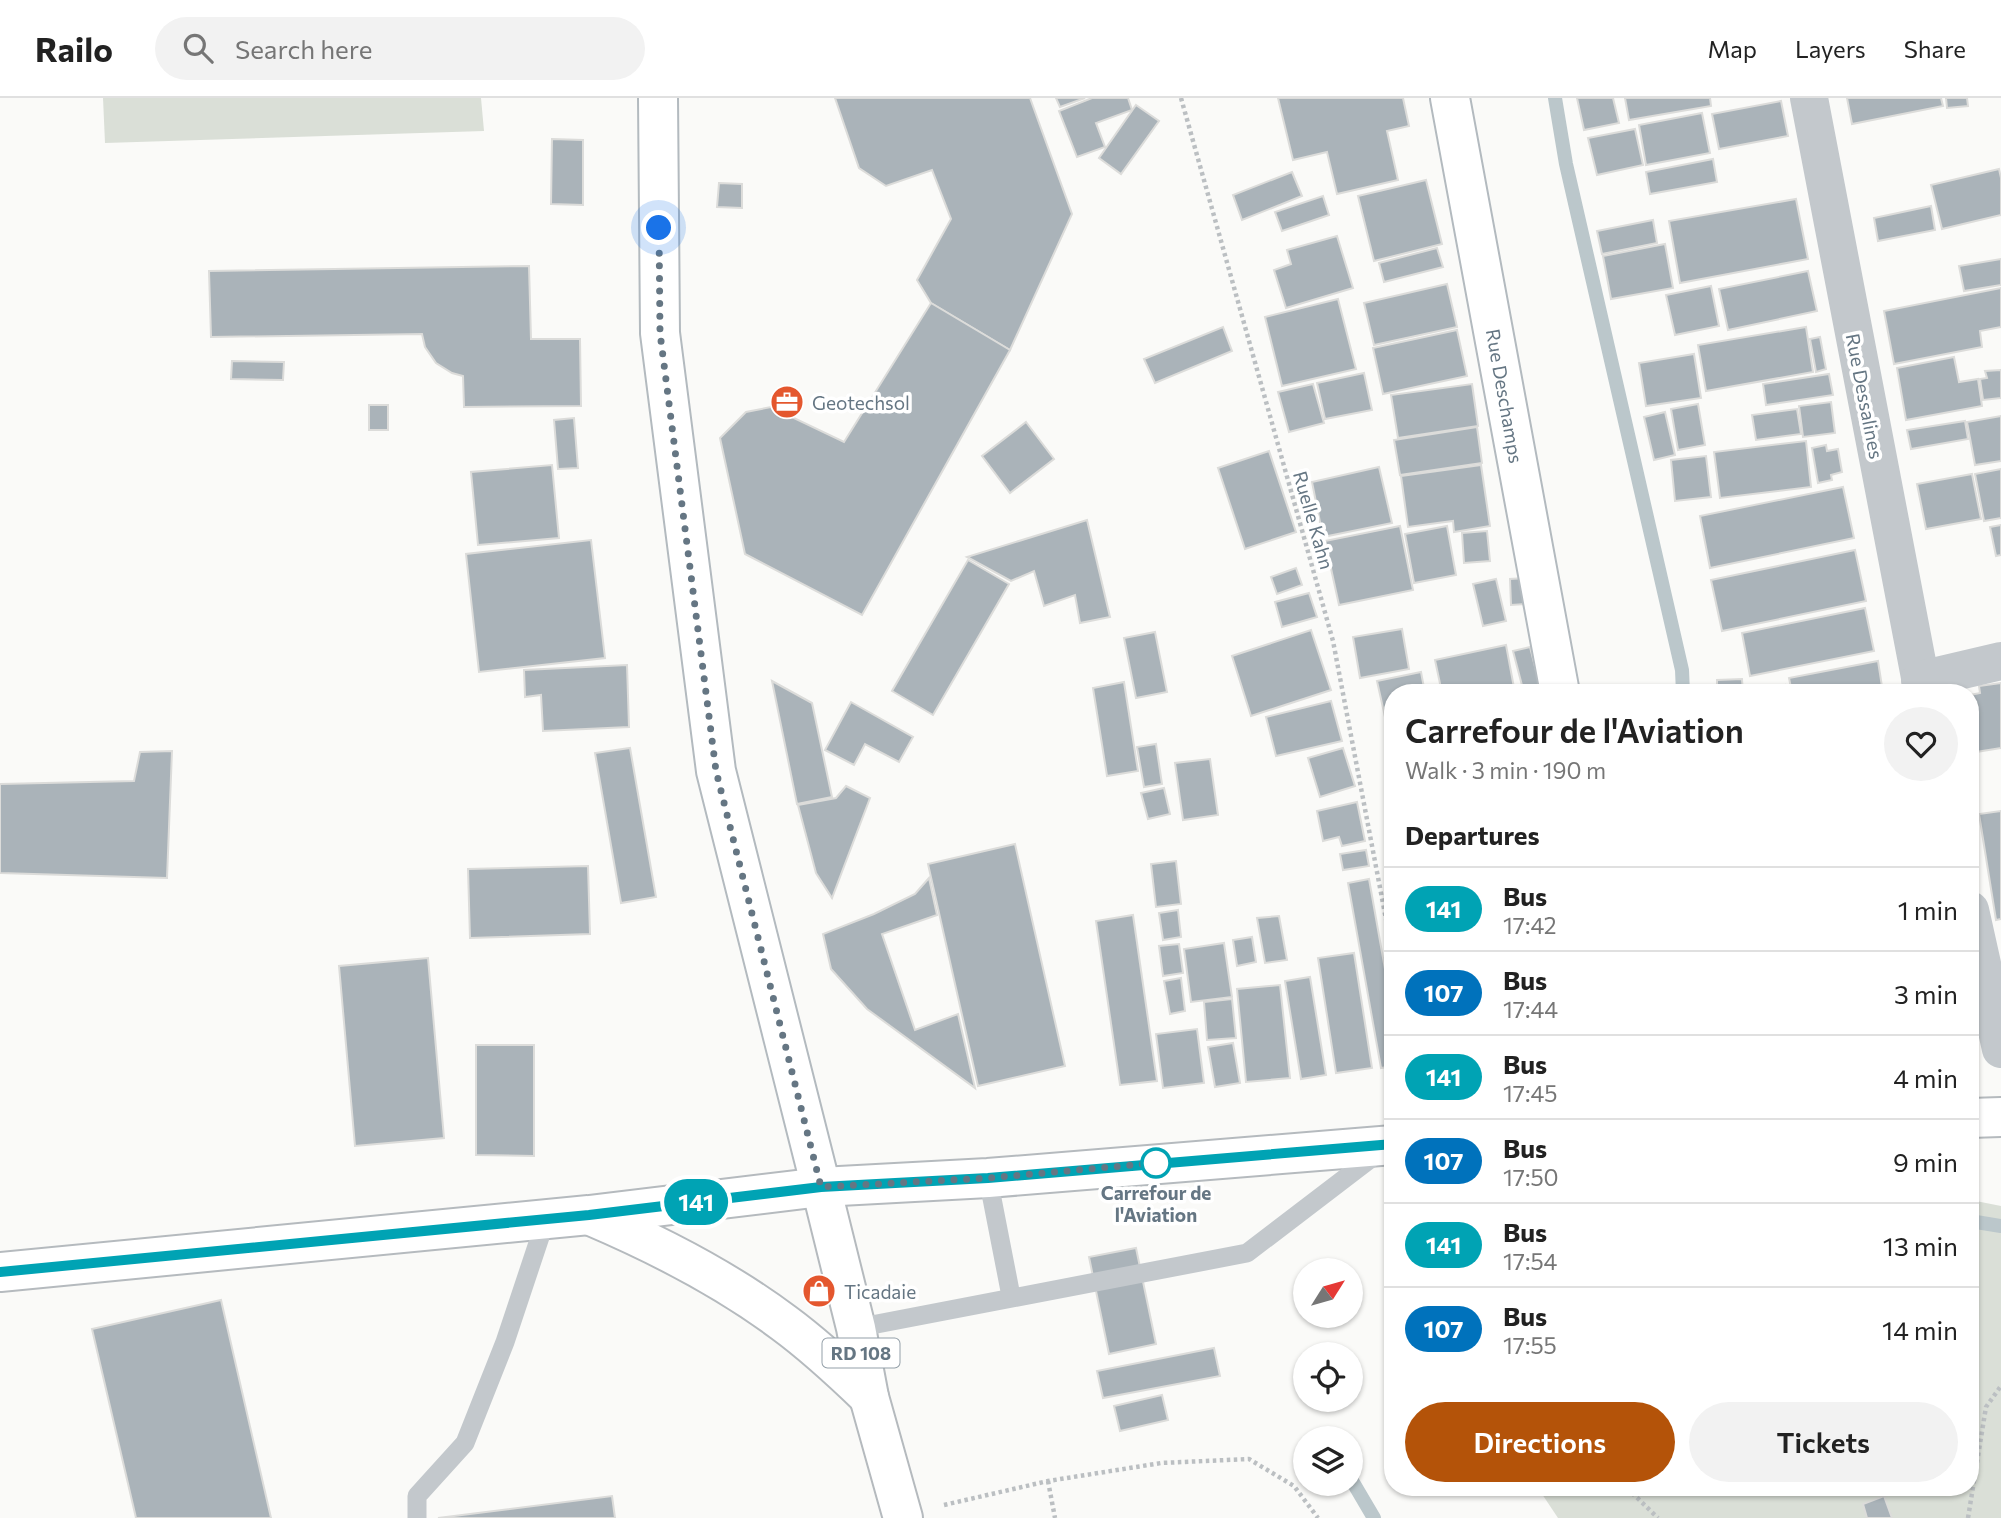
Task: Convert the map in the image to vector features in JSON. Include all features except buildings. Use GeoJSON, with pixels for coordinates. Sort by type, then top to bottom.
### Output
{"type":"FeatureCollection","features":[{"type":"Feature","properties":{"kind":"main road","name":"RD 108"},"geometry":{"type":"LineString","coordinates":[[658,98],[660,333],[716,771],[856,1328],[869,1397],[903,1516]]}},
{"type":"Feature","properties":{"kind":"main road","name":"Rue Deschamps"},"geometry":{"type":"LineString","coordinates":[[1450,98],[1558,684]]}},
{"type":"Feature","properties":{"kind":"main road"},"geometry":{"type":"LineString","coordinates":[[1979,1118],[2001,1117]]}},
{"type":"Feature","properties":{"kind":"main road"},"geometry":{"type":"LineString","coordinates":[[0,1272],[589,1215],[821,1187],[988,1178],[1384,1145]]}},
{"type":"Feature","properties":{"kind":"main road"},"geometry":{"type":"LineString","coordinates":[[589,1215],[680,1257],[739,1292],[785,1323],[869,1397]]}},
{"type":"Feature","properties":{"kind":"street","name":"Rue Dessalines"},"geometry":{"type":"LineString","coordinates":[[1809,98],[1921,684]]}},
{"type":"Feature","properties":{"kind":"street"},"geometry":{"type":"LineString","coordinates":[[1931,684],[2001,661]]}},
{"type":"Feature","properties":{"kind":"street"},"geometry":{"type":"LineString","coordinates":[[1979,950],[2001,1049]]}},
{"type":"Feature","properties":{"kind":"lane"},"geometry":{"type":"LineString","coordinates":[[856,1328],[1011,1296],[1247,1253],[1384,1150]]}},
{"type":"Feature","properties":{"kind":"lane"},"geometry":{"type":"LineString","coordinates":[[988,1178],[1011,1296]]}},
{"type":"Feature","properties":{"kind":"lane"},"geometry":{"type":"LineString","coordinates":[[417,1518],[417,1496],[466,1443],[505,1342],[546,1219]]}},
{"type":"Feature","properties":{"kind":"path","name":"Ruelle Kahn"},"geometry":{"type":"LineString","coordinates":[[1181,98],[1333,641],[1384,909]]}},
{"type":"Feature","properties":{"kind":"path"},"geometry":{"type":"LineString","coordinates":[[1979,1450],[1986,1407],[2001,1386]]}},
{"type":"Feature","properties":{"kind":"path"},"geometry":{"type":"LineString","coordinates":[[903,1516],[1048,1481],[1161,1463],[1249,1459],[1294,1486],[1318,1518]]}},
{"type":"Feature","properties":{"kind":"path"},"geometry":{"type":"LineString","coordinates":[[1048,1481],[1055,1518]]}},
{"type":"Feature","properties":{"kind":"path"},"geometry":{"type":"LineString","coordinates":[[1635,1496],[1658,1518]]}},
{"type":"Feature","properties":{"kind":"path"},"geometry":{"type":"LineString","coordinates":[[1968,1518],[1972,1496]]}},
{"type":"Feature","properties":{"kind":"shaded area"},"geometry":{"type":"Polygon","coordinates":[[[103,98],[481,98],[484,131],[105,143],[103,98]]]}},
{"type":"Feature","properties":{"kind":"shaded area"},"geometry":{"type":"Polygon","coordinates":[[[1979,1202],[2001,1206],[2001,1518],[1558,1518],[1543,1496],[1979,1496],[1979,1202]]]}},
{"type":"Feature","properties":{"kind":"waterway"},"geometry":{"type":"LineString","coordinates":[[1555,98],[1566,164],[1682,670],[1683,684]]}},
{"type":"Feature","properties":{"kind":"waterway"},"geometry":{"type":"LineString","coordinates":[[1979,1222],[2001,1226]]}},
{"type":"Feature","properties":{"kind":"waterway"},"geometry":{"type":"LineString","coordinates":[[1361,1496],[1374,1518]]}},
{"type":"Feature","properties":{"kind":"bus line","name":"141"},"geometry":{"type":"LineString","coordinates":[[0,1272],[589,1215],[821,1187],[988,1178],[1384,1145]]}},
{"type":"Feature","properties":{"kind":"place","name":"Geotechsol"},"geometry":{"type":"Point","coordinates":[787,402]}},
{"type":"Feature","properties":{"kind":"place","name":"Carrefour de l'Aviation"},"geometry":{"type":"Point","coordinates":[1156,1163]}},
{"type":"Feature","properties":{"kind":"place","name":"Ticadaie"},"geometry":{"type":"Point","coordinates":[819,1291]}},
{"type":"Feature","properties":{"kind":"route"},"geometry":{"type":"LineString","coordinates":[[659,228],[660,333],[716,771],[821,1187],[988,1178],[1156,1163]]}}]}
